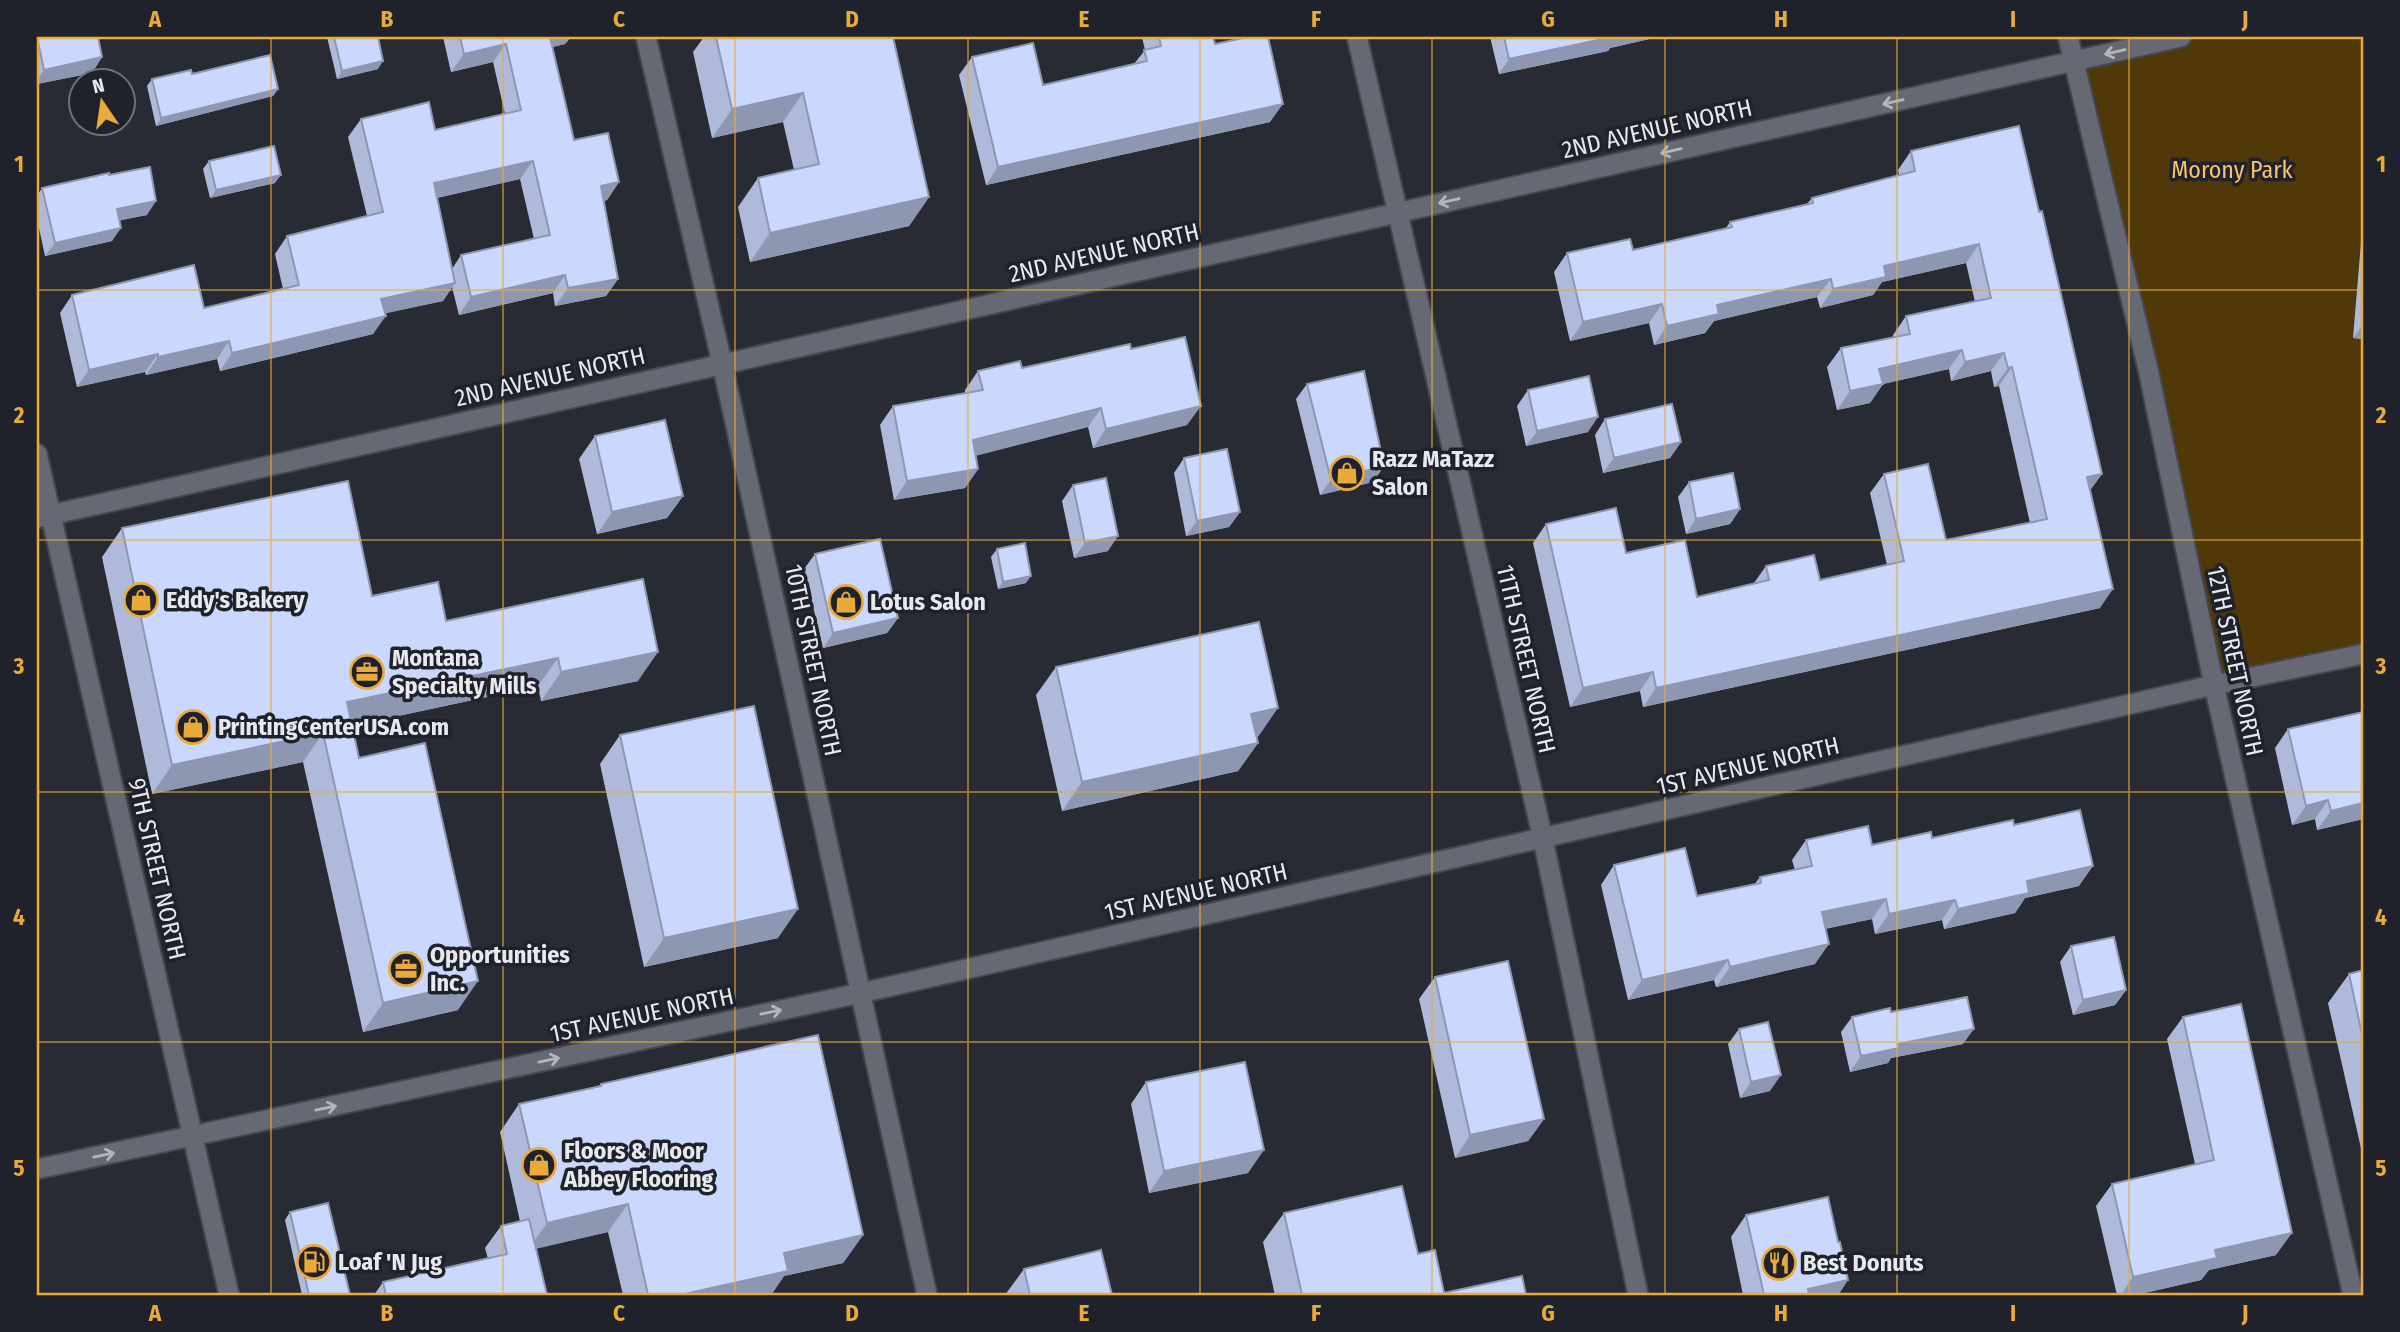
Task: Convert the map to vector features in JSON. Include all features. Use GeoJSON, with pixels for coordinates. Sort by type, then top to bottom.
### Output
{"type":"FeatureCollection","features":[{"type":"Feature","properties":{"kind":"main road","name":"10TH STREET NORTH"},"geometry":{"type":"LineString","coordinates":[[646,37],[722,363],[927,1295]]}},
{"type":"Feature","properties":{"kind":"main road","name":"11TH STREET NORTH"},"geometry":{"type":"LineString","coordinates":[[1357,37],[1542,839],[1638,1295]]}},
{"type":"Feature","properties":{"kind":"main road","name":"12TH STREET NORTH"},"geometry":{"type":"LineString","coordinates":[[2068,37],[2148,369],[2214,685],[2353,1295]]}},
{"type":"Feature","properties":{"kind":"main road","name":"2ND AVENUE NORTH"},"geometry":{"type":"LineString","coordinates":[[43,516],[2181,37]]}},
{"type":"Feature","properties":{"kind":"main road","name":"9TH STREET NORTH"},"geometry":{"type":"LineString","coordinates":[[37,454],[43,516],[229,1295]]}},
{"type":"Feature","properties":{"kind":"main road","name":"1ST AVENUE NORTH"},"geometry":{"type":"LineString","coordinates":[[37,1169],[862,993],[2214,685],[2363,654]]}},
{"type":"Feature","properties":{"kind":"green space","name":"Morony Park"},"geometry":{"type":"Polygon","coordinates":[[[2181,37],[2363,37],[2363,654],[2214,685],[2073,62],[2181,37]]]}},
{"type":"Feature","properties":{"kind":"building"},"geometry":{"type":"Polygon","coordinates":[[[37,37],[98,37],[102,57],[44,70],[37,37]]]}},
{"type":"Feature","properties":{"kind":"building"},"geometry":{"type":"Polygon","coordinates":[[[334,37],[378,37],[383,61],[342,71],[334,37]]]}},
{"type":"Feature","properties":{"kind":"building"},"geometry":{"type":"Polygon","coordinates":[[[460,37],[550,37],[574,140],[608,133],[619,182],[601,186],[618,279],[568,288],[565,275],[471,297],[461,255],[550,235],[533,161],[434,183],[455,283],[381,299],[386,316],[232,353],[229,341],[89,370],[72,295],[194,265],[204,308],[299,285],[287,236],[383,212],[361,119],[429,102],[435,130],[521,110],[506,44],[464,54],[460,37]]]}},
{"type":"Feature","properties":{"kind":"building"},"geometry":{"type":"Polygon","coordinates":[[[716,37],[893,37],[929,197],[770,233],[758,178],[819,164],[803,93],[732,109],[716,37]]]}},
{"type":"Feature","properties":{"kind":"building"},"geometry":{"type":"Polygon","coordinates":[[[1159,37],[1213,37],[1215,44],[1248,37],[1268,37],[1283,104],[998,167],[972,57],[1033,43],[1043,85],[1147,61],[1144,50],[1161,46],[1159,37]]]}},
{"type":"Feature","properties":{"kind":"building"},"geometry":{"type":"Polygon","coordinates":[[[1504,37],[1612,37],[1509,59],[1504,37]]]}},
{"type":"Feature","properties":{"kind":"building"},"geometry":{"type":"Polygon","coordinates":[[[270,55],[278,89],[161,118],[152,79],[191,70],[192,74],[270,55]]]}},
{"type":"Feature","properties":{"kind":"building"},"geometry":{"type":"Polygon","coordinates":[[[2019,126],[2039,212],[2042,211],[2102,474],[2087,477],[2113,589],[1656,688],[1653,672],[1583,688],[1546,524],[1616,508],[1626,553],[1685,540],[1697,597],[1769,580],[1766,566],[1814,555],[1820,580],[1904,561],[1884,474],[1928,464],[1946,540],[2047,519],[2012,367],[2008,368],[2004,353],[1965,362],[1962,350],[1879,369],[1883,384],[1850,391],[1841,348],[1910,334],[1906,316],[1991,298],[1979,244],[1884,266],[1886,277],[1833,289],[1831,279],[1717,305],[1719,314],[1667,326],[1662,304],[1583,322],[1567,253],[1630,239],[1633,250],[1732,227],[1730,222],[1813,203],[1812,198],[1915,171],[1911,151],[2019,126]]]}},
{"type":"Feature","properties":{"kind":"building"},"geometry":{"type":"Polygon","coordinates":[[[274,146],[281,175],[216,190],[209,161],[274,146]]]}},
{"type":"Feature","properties":{"kind":"building"},"geometry":{"type":"Polygon","coordinates":[[[150,167],[156,201],[117,209],[121,228],[55,243],[42,188],[150,167]]]}},
{"type":"Feature","properties":{"kind":"building"},"geometry":{"type":"Polygon","coordinates":[[[1185,337],[1201,406],[1106,429],[1101,408],[973,440],[978,469],[907,481],[893,406],[983,390],[978,371],[1020,361],[1022,368],[1130,344],[1131,349],[1185,337]]]}},
{"type":"Feature","properties":{"kind":"building"},"geometry":{"type":"Polygon","coordinates":[[[1364,371],[1384,466],[1331,480],[1307,384],[1364,371]]]}},
{"type":"Feature","properties":{"kind":"building"},"geometry":{"type":"Polygon","coordinates":[[[1589,376],[1598,417],[1537,431],[1528,390],[1589,376]]]}},
{"type":"Feature","properties":{"kind":"building"},"geometry":{"type":"Polygon","coordinates":[[[1672,404],[1681,442],[1614,458],[1605,419],[1672,404]]]}},
{"type":"Feature","properties":{"kind":"building"},"geometry":{"type":"Polygon","coordinates":[[[665,420],[683,496],[612,512],[595,436],[665,420]]]}},
{"type":"Feature","properties":{"kind":"building"},"geometry":{"type":"Polygon","coordinates":[[[1227,449],[1240,512],[1197,521],[1184,458],[1227,449]]]}},
{"type":"Feature","properties":{"kind":"building"},"geometry":{"type":"Polygon","coordinates":[[[1733,473],[1740,509],[1696,519],[1689,482],[1733,473]]]}},
{"type":"Feature","properties":{"kind":"building"},"geometry":{"type":"Polygon","coordinates":[[[1106,478],[1118,536],[1085,543],[1073,485],[1106,478]]]}},
{"type":"Feature","properties":{"kind":"building"},"geometry":{"type":"Polygon","coordinates":[[[348,481],[372,596],[438,582],[446,621],[643,579],[658,652],[561,672],[558,658],[347,702],[359,758],[425,743],[478,981],[383,1003],[323,733],[172,765],[122,528],[348,481]]]}},
{"type":"Feature","properties":{"kind":"building"},"geometry":{"type":"Polygon","coordinates":[[[880,539],[898,618],[833,633],[815,554],[880,539]]]}},
{"type":"Feature","properties":{"kind":"building"},"geometry":{"type":"Polygon","coordinates":[[[1025,543],[1031,576],[1003,582],[997,549],[1025,543]]]}},
{"type":"Feature","properties":{"kind":"building"},"geometry":{"type":"Polygon","coordinates":[[[1259,622],[1278,708],[1251,714],[1258,743],[1082,782],[1056,667],[1259,622]]]}},
{"type":"Feature","properties":{"kind":"building"},"geometry":{"type":"Polygon","coordinates":[[[754,706],[798,909],[664,938],[620,735],[754,706]]]}},
{"type":"Feature","properties":{"kind":"building"},"geometry":{"type":"Polygon","coordinates":[[[2363,712],[2363,803],[2331,811],[2328,800],[2306,806],[2288,729],[2363,712]]]}},
{"type":"Feature","properties":{"kind":"building"},"geometry":{"type":"Polygon","coordinates":[[[2080,810],[2093,866],[2027,881],[2029,893],[1958,909],[1955,900],[1889,914],[1886,899],[1822,912],[1829,944],[1730,967],[1728,960],[1642,980],[1614,865],[1685,848],[1697,896],[1761,883],[1760,877],[1812,866],[1806,840],[1868,826],[1872,845],[1931,832],[1932,838],[2013,820],[2014,825],[2080,810]]]}},
{"type":"Feature","properties":{"kind":"building"},"geometry":{"type":"Polygon","coordinates":[[[2114,937],[2126,990],[2083,1000],[2071,946],[2114,937]]]}},
{"type":"Feature","properties":{"kind":"building"},"geometry":{"type":"Polygon","coordinates":[[[1508,961],[1544,1119],[1470,1135],[1435,977],[1508,961]]]}},
{"type":"Feature","properties":{"kind":"building"},"geometry":{"type":"Polygon","coordinates":[[[2363,970],[2363,1039],[2349,974],[2363,970]]]}},
{"type":"Feature","properties":{"kind":"building"},"geometry":{"type":"Polygon","coordinates":[[[1967,997],[1974,1029],[1898,1044],[1899,1048],[1861,1056],[1852,1017],[1890,1008],[1891,1012],[1967,997]]]}},
{"type":"Feature","properties":{"kind":"building"},"geometry":{"type":"Polygon","coordinates":[[[2241,1004],[2292,1233],[2215,1250],[2217,1258],[2133,1277],[2112,1184],[2214,1160],[2183,1017],[2241,1004]]]}},
{"type":"Feature","properties":{"kind":"building"},"geometry":{"type":"Polygon","coordinates":[[[1768,1022],[1781,1075],[1751,1082],[1739,1029],[1768,1022]]]}},
{"type":"Feature","properties":{"kind":"building"},"geometry":{"type":"Polygon","coordinates":[[[818,1035],[863,1235],[784,1253],[788,1271],[680,1295],[648,1295],[628,1204],[547,1223],[519,1104],[818,1035]]]}},
{"type":"Feature","properties":{"kind":"building"},"geometry":{"type":"Polygon","coordinates":[[[1245,1062],[1264,1150],[1164,1171],[1146,1082],[1245,1062]]]}},
{"type":"Feature","properties":{"kind":"building"},"geometry":{"type":"Polygon","coordinates":[[[1402,1186],[1418,1254],[1435,1250],[1444,1293],[1522,1276],[1526,1295],[1302,1295],[1284,1213],[1402,1186]]]}},
{"type":"Feature","properties":{"kind":"building"},"geometry":{"type":"Polygon","coordinates":[[[1828,1197],[1848,1280],[1808,1289],[1809,1295],[1764,1295],[1746,1215],[1828,1197]]]}},
{"type":"Feature","properties":{"kind":"building"},"geometry":{"type":"Polygon","coordinates":[[[328,1203],[350,1295],[309,1295],[290,1212],[328,1203]]]}},
{"type":"Feature","properties":{"kind":"building"},"geometry":{"type":"Polygon","coordinates":[[[529,1219],[547,1295],[386,1295],[383,1282],[507,1254],[501,1226],[529,1219]]]}},
{"type":"Feature","properties":{"kind":"building"},"geometry":{"type":"Polygon","coordinates":[[[1101,1250],[1112,1295],[1030,1295],[1024,1269],[1101,1250]]]}},
{"type":"Feature","properties":{"kind":"place","name":"Razz MaTazz Salon"},"geometry":{"type":"Point","coordinates":[1347,473]}},
{"type":"Feature","properties":{"kind":"place","name":"Eddy's Bakery"},"geometry":{"type":"Point","coordinates":[141,600]}},
{"type":"Feature","properties":{"kind":"place","name":"Lotus Salon"},"geometry":{"type":"Point","coordinates":[846,602]}},
{"type":"Feature","properties":{"kind":"place","name":"Montana Specialty Mills"},"geometry":{"type":"Point","coordinates":[367,672]}},
{"type":"Feature","properties":{"kind":"place","name":"PrintingCenterUSA.com"},"geometry":{"type":"Point","coordinates":[193,727]}},
{"type":"Feature","properties":{"kind":"place","name":"Opportunities Inc."},"geometry":{"type":"Point","coordinates":[406,969]}},
{"type":"Feature","properties":{"kind":"place","name":"Floors & Moor Abbey Flooring"},"geometry":{"type":"Point","coordinates":[539,1165]}},
{"type":"Feature","properties":{"kind":"place","name":"Loaf 'N Jug"},"geometry":{"type":"Point","coordinates":[314,1262]}},
{"type":"Feature","properties":{"kind":"place","name":"Best Donuts"},"geometry":{"type":"Point","coordinates":[1779,1263]}}]}
